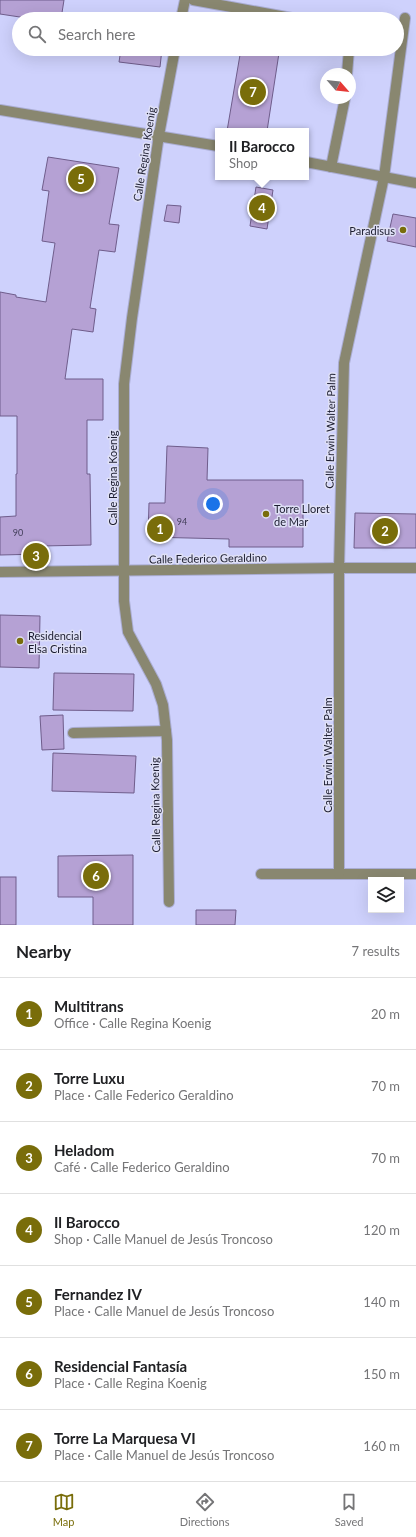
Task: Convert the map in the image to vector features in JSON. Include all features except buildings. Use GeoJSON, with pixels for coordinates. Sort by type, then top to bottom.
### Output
{"type":"FeatureCollection","features":[{"type":"Feature","properties":{"kind":"street"},"geometry":{"type":"LineString","coordinates":[[182,12],[185,0]]}},
{"type":"Feature","properties":{"kind":"street"},"geometry":{"type":"LineString","coordinates":[[193,0],[258,12]]}},
{"type":"Feature","properties":{"kind":"street","name":"Calle Erwin Walter Palm"},"geometry":{"type":"LineString","coordinates":[[404,32],[406,18]]}},
{"type":"Feature","properties":{"kind":"street","name":"Calle Regina Koenig"},"geometry":{"type":"LineString","coordinates":[[169,902],[166,731],[163,705],[156,684],[128,632],[124,601],[124,384],[132,318],[159,135],[174,56]]}},
{"type":"Feature","properties":{"kind":"street"},"geometry":{"type":"LineString","coordinates":[[347,68],[348,56]]}},
{"type":"Feature","properties":{"kind":"street","name":"Calle Erwin Walter Palm"},"geometry":{"type":"LineString","coordinates":[[339,874],[339,568],[344,363],[384,177],[401,56]]}},
{"type":"Feature","properties":{"kind":"street"},"geometry":{"type":"LineString","coordinates":[[331,167],[345,104]]}},
{"type":"Feature","properties":{"kind":"street"},"geometry":{"type":"LineString","coordinates":[[0,110],[215,145]]}},
{"type":"Feature","properties":{"kind":"street"},"geometry":{"type":"LineString","coordinates":[[309,163],[416,183]]}},
{"type":"Feature","properties":{"kind":"street","name":"Calle Federico Geraldino"},"geometry":{"type":"LineString","coordinates":[[0,572],[416,568]]}},
{"type":"Feature","properties":{"kind":"street"},"geometry":{"type":"LineString","coordinates":[[73,733],[166,731]]}},
{"type":"Feature","properties":{"kind":"street"},"geometry":{"type":"LineString","coordinates":[[261,874],[416,874]]}},
{"type":"Feature","properties":{"kind":"place","name":"Torre La Marquesa VI"},"geometry":{"type":"Point","coordinates":[253,92]}},
{"type":"Feature","properties":{"kind":"place","name":"Fernandez IV"},"geometry":{"type":"Point","coordinates":[81,179]}},
{"type":"Feature","properties":{"kind":"place","name":"Il Barocco"},"geometry":{"type":"Point","coordinates":[262,208]}},
{"type":"Feature","properties":{"kind":"place","name":"Paradisus"},"geometry":{"type":"Point","coordinates":[403,230]}},
{"type":"Feature","properties":{"kind":"place","name":"Torre Lloret de Mar"},"geometry":{"type":"Point","coordinates":[266,514]}},
{"type":"Feature","properties":{"kind":"place","name":"Multitrans"},"geometry":{"type":"Point","coordinates":[160,529]}},
{"type":"Feature","properties":{"kind":"place","name":"Torre Luxu"},"geometry":{"type":"Point","coordinates":[385,531]}},
{"type":"Feature","properties":{"kind":"place","name":"Heladom"},"geometry":{"type":"Point","coordinates":[36,556]}},
{"type":"Feature","properties":{"kind":"place","name":"Residencial Elsa Cristina"},"geometry":{"type":"Point","coordinates":[20,641]}},
{"type":"Feature","properties":{"kind":"place","name":"Residencial Fantasía"},"geometry":{"type":"Point","coordinates":[96,876]}}]}
